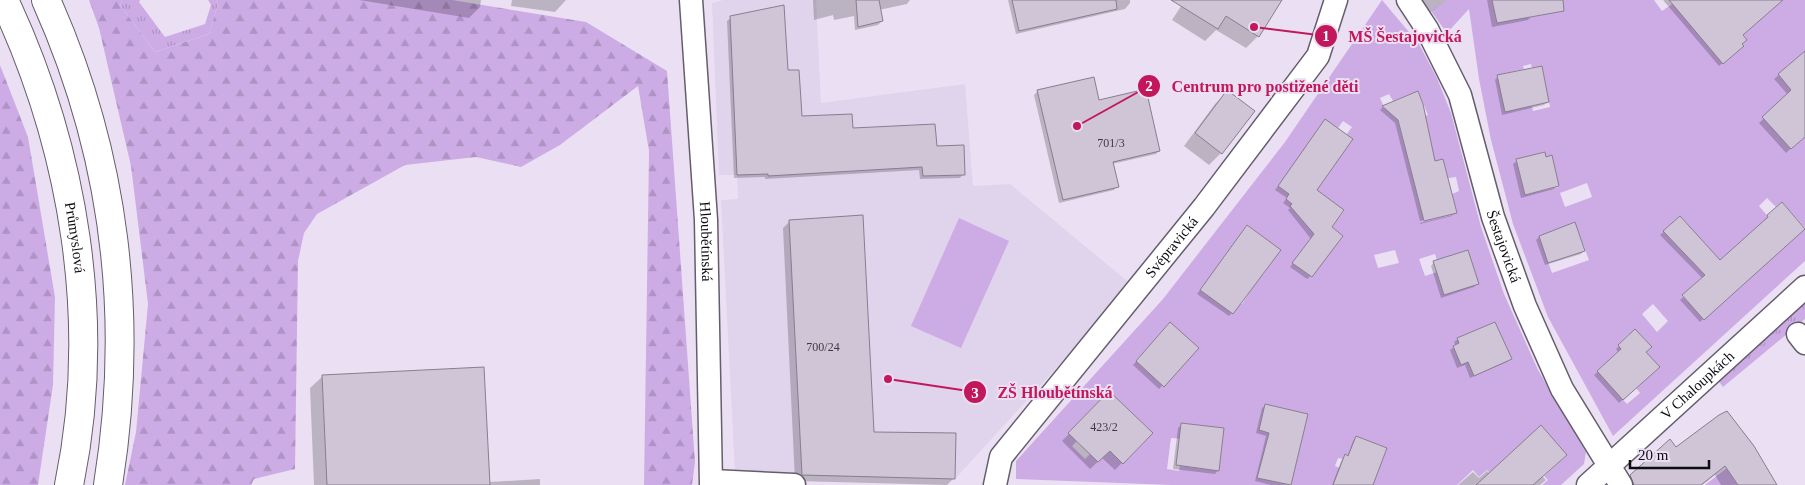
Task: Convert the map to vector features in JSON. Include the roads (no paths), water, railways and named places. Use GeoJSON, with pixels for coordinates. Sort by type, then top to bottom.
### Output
{"type":"FeatureCollection","features":[{"type":"Feature","properties":{"kind":"main road","name":"Průmyslová"},"geometry":{"type":"LineString","coordinates":[[4,0],[31,63],[54,131],[70,199],[75,234],[82,304],[82,374],[76,444],[69,485]]}},
{"type":"Feature","properties":{"kind":"main road"},"geometry":{"type":"LineString","coordinates":[[46,0],[63,41],[86,109],[104,176],[114,242],[120,315],[119,388],[117,420],[108,485]]}},
{"type":"Feature","properties":{"kind":"street","name":"Hloubětínská"},"geometry":{"type":"LineString","coordinates":[[691,0],[706,220],[712,483]]}},
{"type":"Feature","properties":{"kind":"street","name":"Svépravická"},"geometry":{"type":"LineString","coordinates":[[995,485],[1001,457],[1204,207],[1318,56],[1336,0]]}},
{"type":"Feature","properties":{"kind":"street","name":"Šestajovická"},"geometry":{"type":"LineString","coordinates":[[1408,0],[1427,29],[1460,95],[1493,218],[1525,306],[1562,389],[1615,476]]}},
{"type":"Feature","properties":{"kind":"street","name":"V Chaloupkách"},"geometry":{"type":"LineString","coordinates":[[1588,485],[1615,476],[1805,286]]}},
{"type":"Feature","properties":{"kind":"street"},"geometry":{"type":"LineString","coordinates":[[712,483],[794,485]]}},
{"type":"Feature","properties":{"kind":"place","name":"MŠ Šestajovická"},"geometry":{"type":"Point","coordinates":[1254,27]}},
{"type":"Feature","properties":{"kind":"place","name":"Centrum pro postižené děti"},"geometry":{"type":"Point","coordinates":[1077,126]}},
{"type":"Feature","properties":{"kind":"place","name":"ZŠ Hloubětínská"},"geometry":{"type":"Point","coordinates":[888,379]}}]}
